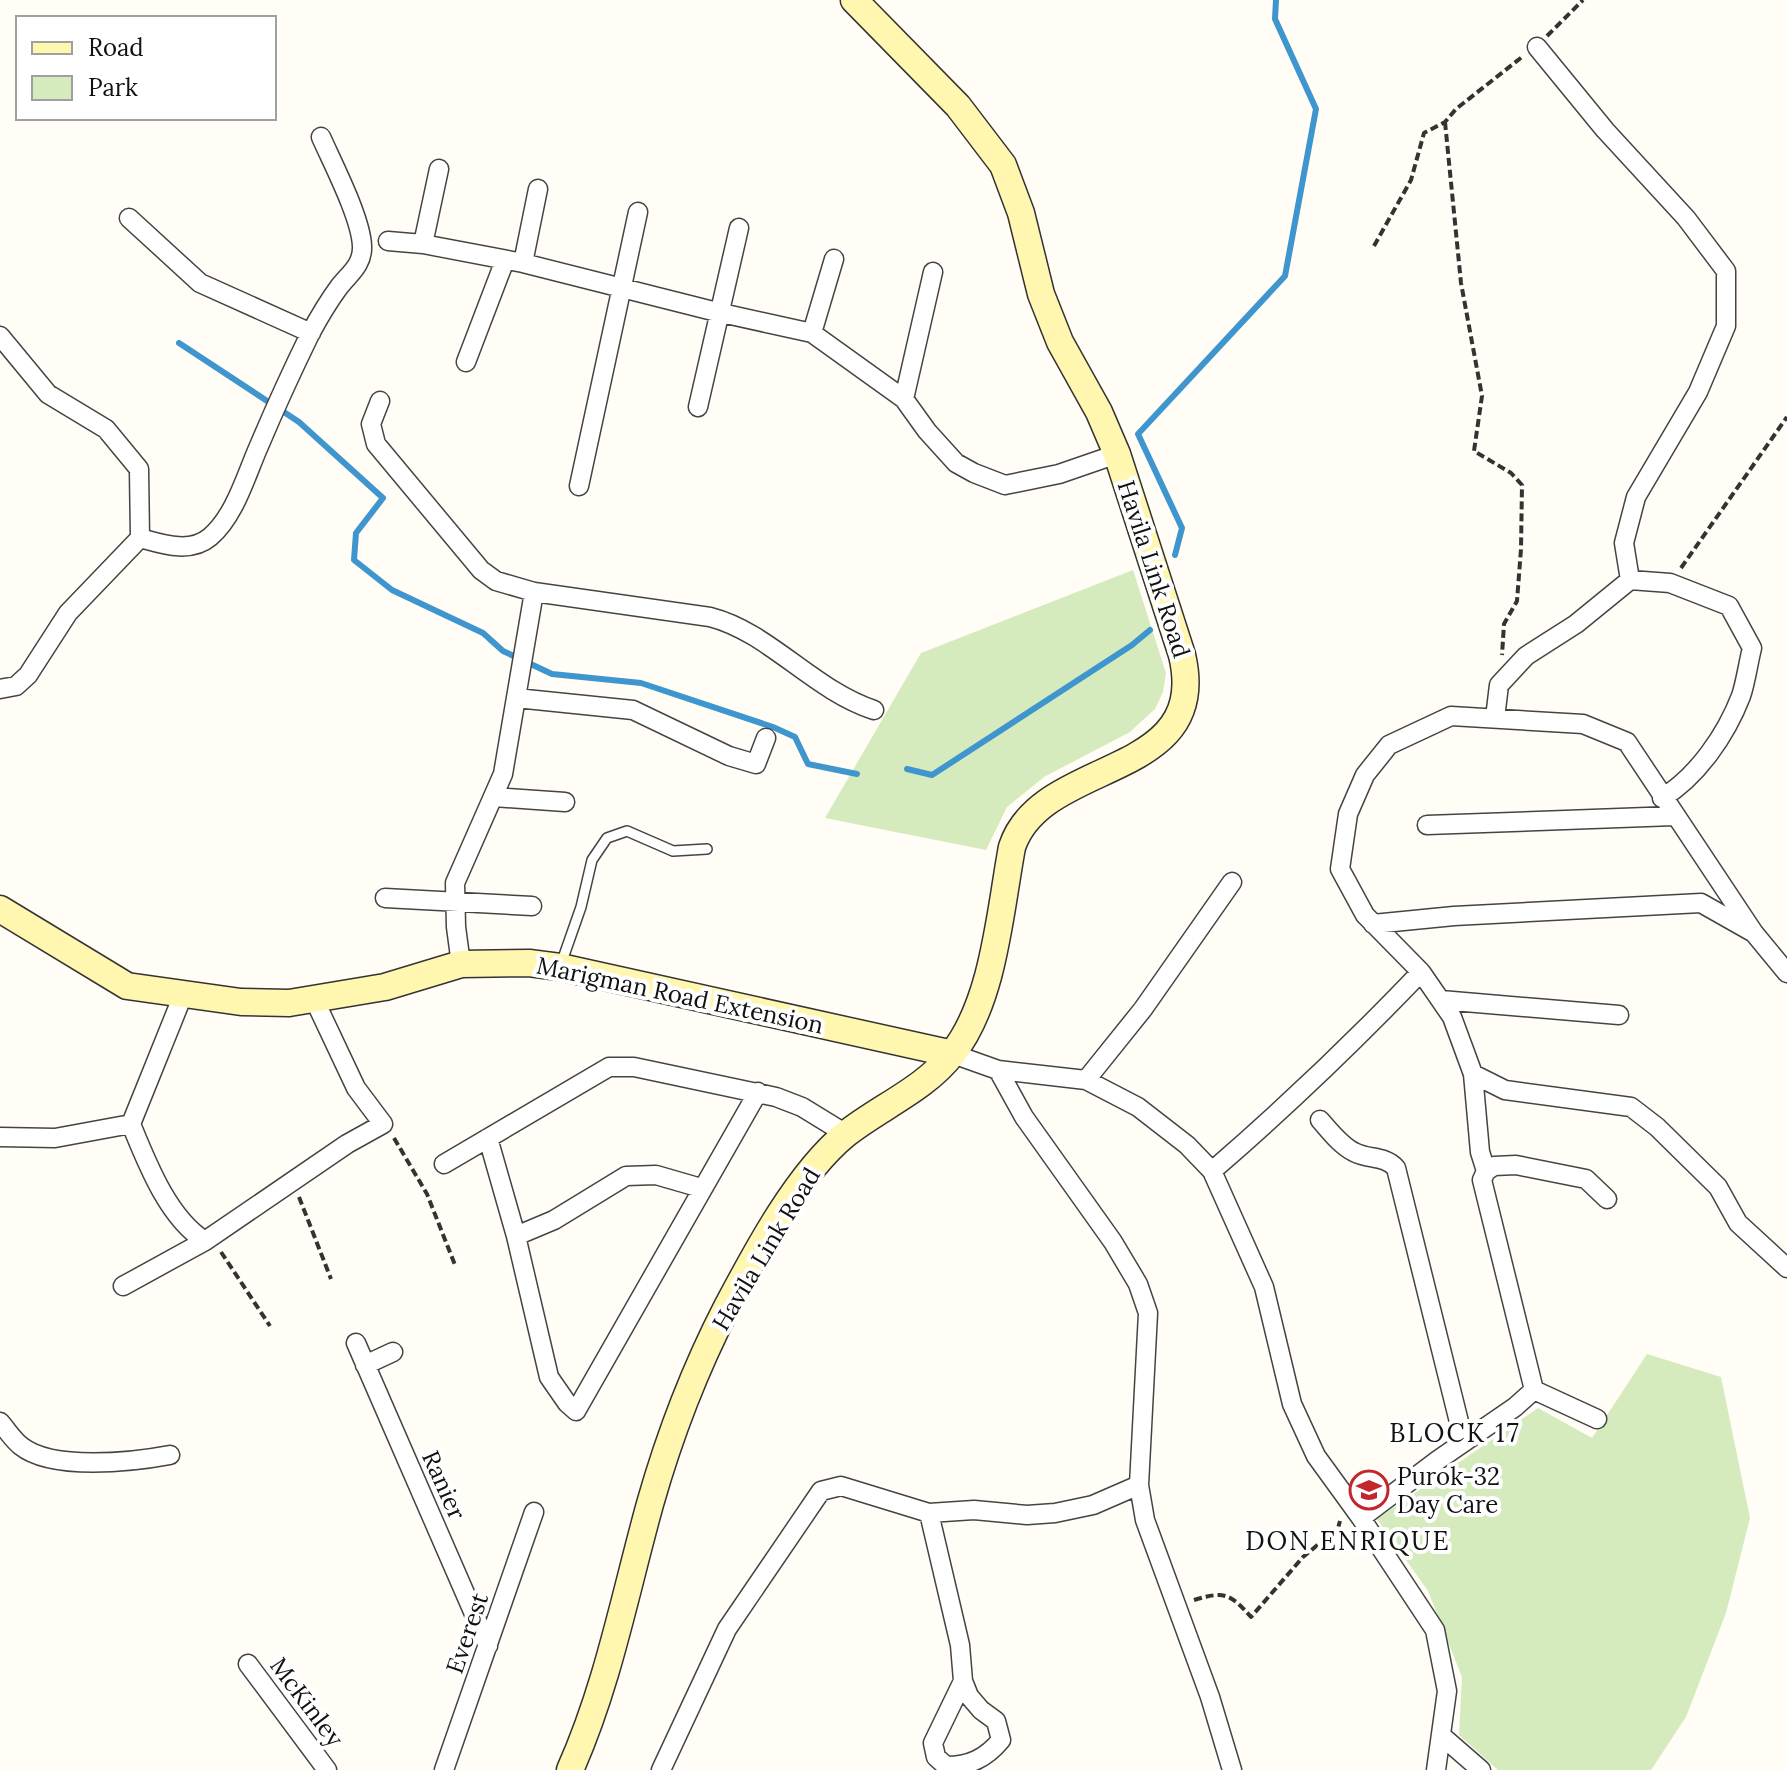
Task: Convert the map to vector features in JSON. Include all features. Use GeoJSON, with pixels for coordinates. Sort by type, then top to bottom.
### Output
{"type":"FeatureCollection","features":[{"type":"Feature","properties":{"kind":"street","name":"Havila Link Road"},"geometry":{"type":"LineString","coordinates":[[570,1770],[595,1711],[650,1503],[702,1359],[728,1306],[793,1195],[818,1160],[846,1134],[911,1090],[953,1054],[978,1007],[989,973],[1017,830],[1044,805],[1152,747],[1168,733],[1180,712],[1185,692],[1187,675],[1182,655],[1117,454],[1099,412],[1055,330],[1041,294],[1021,213],[1003,165],[958,106],[854,0]]}},
{"type":"Feature","properties":{"kind":"street"},"geometry":{"type":"LineString","coordinates":[[1537,47],[1605,130],[1686,218],[1726,271],[1726,326],[1698,392],[1636,497],[1624,543],[1630,580]]}},
{"type":"Feature","properties":{"kind":"street"},"geometry":{"type":"LineString","coordinates":[[140,538],[187,547],[208,539],[221,526],[311,333],[340,286],[356,269],[362,248],[350,201],[321,137]]}},
{"type":"Feature","properties":{"kind":"street"},"geometry":{"type":"LineString","coordinates":[[423,244],[439,169]]}},
{"type":"Feature","properties":{"kind":"street"},"geometry":{"type":"LineString","coordinates":[[466,362],[514,262],[538,189]]}},
{"type":"Feature","properties":{"kind":"street"},"geometry":{"type":"LineString","coordinates":[[579,486],[638,212]]}},
{"type":"Feature","properties":{"kind":"street"},"geometry":{"type":"LineString","coordinates":[[129,218],[200,283],[311,333]]}},
{"type":"Feature","properties":{"kind":"street"},"geometry":{"type":"LineString","coordinates":[[698,407],[717,312],[739,228]]}},
{"type":"Feature","properties":{"kind":"street"},"geometry":{"type":"LineString","coordinates":[[388,241],[423,244],[514,262],[812,333],[904,399],[956,463],[1005,485],[1059,474],[1117,454]]}},
{"type":"Feature","properties":{"kind":"street"},"geometry":{"type":"LineString","coordinates":[[812,333],[834,259]]}},
{"type":"Feature","properties":{"kind":"street"},"geometry":{"type":"LineString","coordinates":[[904,399],[933,272]]}},
{"type":"Feature","properties":{"kind":"street"},"geometry":{"type":"LineString","coordinates":[[0,336],[48,394],[106,429],[139,469],[140,538],[68,613],[28,675],[16,686],[0,689]]}},
{"type":"Feature","properties":{"kind":"street"},"geometry":{"type":"LineString","coordinates":[[380,401],[371,424],[376,444],[481,570],[496,581],[534,592],[734,623],[830,691],[874,710]]}},
{"type":"Feature","properties":{"kind":"street"},"geometry":{"type":"LineString","coordinates":[[1495,718],[1499,685],[1526,656],[1576,624],[1630,580],[1670,583],[1729,606],[1752,648],[1741,697],[1715,745],[1681,787],[1662,798]]}},
{"type":"Feature","properties":{"kind":"street"},"geometry":{"type":"LineString","coordinates":[[461,964],[455,883],[503,774],[534,592]]}},
{"type":"Feature","properties":{"kind":"street"},"geometry":{"type":"LineString","coordinates":[[516,698],[633,710],[729,756],[756,764],[766,738]]}},
{"type":"Feature","properties":{"kind":"street"},"geometry":{"type":"LineString","coordinates":[[1486,1171],[1480,1152],[1473,1074],[1452,1017],[1421,972],[1365,915],[1340,869],[1348,814],[1365,775],[1389,745],[1451,716],[1583,724],[1627,742],[1754,933],[1787,973]]}},
{"type":"Feature","properties":{"kind":"street"},"geometry":{"type":"LineString","coordinates":[[494,797],[565,802]]}},
{"type":"Feature","properties":{"kind":"street"},"geometry":{"type":"LineString","coordinates":[[1427,825],[1674,816]]}},
{"type":"Feature","properties":{"kind":"street"},"geometry":{"type":"LineString","coordinates":[[1086,1080],[1143,1009],[1232,882]]}},
{"type":"Feature","properties":{"kind":"street"},"geometry":{"type":"LineString","coordinates":[[385,898],[532,906]]}},
{"type":"Feature","properties":{"kind":"street"},"geometry":{"type":"LineString","coordinates":[[1373,924],[1454,916],[1701,903],[1754,933]]}},
{"type":"Feature","properties":{"kind":"street","name":"Marigman Road Extension"},"geometry":{"type":"LineString","coordinates":[[0,909],[127,986],[183,995],[241,1002],[289,1003],[385,987],[461,964],[529,963],[560,967],[953,1054]]}},
{"type":"Feature","properties":{"kind":"street"},"geometry":{"type":"LineString","coordinates":[[1212,1171],[1365,1031],[1421,972]]}},
{"type":"Feature","properties":{"kind":"street"},"geometry":{"type":"LineString","coordinates":[[183,995],[131,1124],[167,1199],[196,1235],[208,1239]]}},
{"type":"Feature","properties":{"kind":"street"},"geometry":{"type":"LineString","coordinates":[[123,1286],[208,1239],[347,1144],[383,1124],[356,1088],[314,999]]}},
{"type":"Feature","properties":{"kind":"street"},"geometry":{"type":"LineString","coordinates":[[1441,1000],[1619,1015]]}},
{"type":"Feature","properties":{"kind":"street"},"geometry":{"type":"LineString","coordinates":[[953,1054],[998,1070],[1086,1080],[1138,1107],[1187,1145],[1212,1171],[1264,1287],[1292,1404],[1316,1456],[1349,1500],[1435,1630],[1447,1691],[1436,1770]]}},
{"type":"Feature","properties":{"kind":"street"},"geometry":{"type":"LineString","coordinates":[[444,1164],[609,1067],[634,1067],[758,1092],[802,1107],[846,1134]]}},
{"type":"Feature","properties":{"kind":"street"},"geometry":{"type":"LineString","coordinates":[[998,1070],[1024,1117],[1113,1242],[1138,1284],[1148,1313],[1139,1485],[1145,1520],[1210,1697],[1232,1770]]}},
{"type":"Feature","properties":{"kind":"street"},"geometry":{"type":"LineString","coordinates":[[1473,1074],[1505,1090],[1631,1107],[1657,1127],[1718,1187],[1738,1223],[1783,1258]]}},
{"type":"Feature","properties":{"kind":"street"},"geometry":{"type":"LineString","coordinates":[[488,1138],[516,1236],[549,1377],[576,1411],[758,1092]]}},
{"type":"Feature","properties":{"kind":"street"},"geometry":{"type":"LineString","coordinates":[[1320,1120],[1347,1148],[1358,1154],[1388,1160],[1396,1168],[1464,1442]]}},
{"type":"Feature","properties":{"kind":"street"},"geometry":{"type":"LineString","coordinates":[[0,1137],[55,1138],[131,1124]]}},
{"type":"Feature","properties":{"kind":"street"},"geometry":{"type":"LineString","coordinates":[[1534,1390],[1482,1180],[1486,1171],[1494,1166],[1516,1165],[1586,1179],[1607,1199]]}},
{"type":"Feature","properties":{"kind":"street"},"geometry":{"type":"LineString","coordinates":[[516,1236],[554,1220],[626,1176],[656,1175],[701,1188]]}},
{"type":"Feature","properties":{"kind":"street","name":"Ranier"},"geometry":{"type":"LineString","coordinates":[[356,1343],[488,1646]]}},
{"type":"Feature","properties":{"kind":"street"},"geometry":{"type":"LineString","coordinates":[[365,1365],[393,1352]]}},
{"type":"Feature","properties":{"kind":"street"},"geometry":{"type":"LineString","coordinates":[[1361,1518],[1534,1390]]}},
{"type":"Feature","properties":{"kind":"street"},"geometry":{"type":"LineString","coordinates":[[1534,1390],[1597,1419]]}},
{"type":"Feature","properties":{"kind":"street"},"geometry":{"type":"LineString","coordinates":[[0,1422],[22,1447],[55,1461],[120,1462],[170,1455]]}},
{"type":"Feature","properties":{"kind":"street"},"geometry":{"type":"LineString","coordinates":[[661,1770],[727,1629],[821,1491],[841,1486],[929,1513],[974,1510],[1027,1515],[1093,1505],[1139,1485]]}},
{"type":"Feature","properties":{"kind":"street","name":"Everest"},"geometry":{"type":"LineString","coordinates":[[444,1770],[534,1512]]}},
{"type":"Feature","properties":{"kind":"street"},"geometry":{"type":"LineString","coordinates":[[929,1513],[960,1645],[963,1681],[969,1696],[996,1721],[1001,1740],[989,1755],[971,1763],[946,1766],[936,1757],[933,1743],[963,1681]]}},
{"type":"Feature","properties":{"kind":"street","name":"McKinley"},"geometry":{"type":"LineString","coordinates":[[248,1664],[327,1770]]}},
{"type":"Feature","properties":{"kind":"street"},"geometry":{"type":"LineString","coordinates":[[248,1696],[264,1685]]}},
{"type":"Feature","properties":{"kind":"street"},"geometry":{"type":"LineString","coordinates":[[1443,1737],[1481,1770]]}},
{"type":"Feature","properties":{"kind":"lane"},"geometry":{"type":"LineString","coordinates":[[560,967],[581,907],[592,860],[607,838],[627,831],[673,851],[707,849]]}},
{"type":"Feature","properties":{"kind":"path"},"geometry":{"type":"LineString","coordinates":[[1374,246],[1411,180],[1424,133],[1445,122],[1492,79],[1537,47],[1583,0]]}},
{"type":"Feature","properties":{"kind":"path"},"geometry":{"type":"LineString","coordinates":[[1445,122],[1461,283],[1482,396],[1474,451],[1511,473],[1522,485],[1517,601],[1504,624],[1499,685]]}},
{"type":"Feature","properties":{"kind":"path"},"geometry":{"type":"LineString","coordinates":[[1670,583],[1787,417]]}},
{"type":"Feature","properties":{"kind":"path"},"geometry":{"type":"LineString","coordinates":[[383,1124],[427,1194],[455,1265]]}},
{"type":"Feature","properties":{"kind":"path"},"geometry":{"type":"LineString","coordinates":[[293,1180],[331,1279]]}},
{"type":"Feature","properties":{"kind":"path"},"geometry":{"type":"LineString","coordinates":[[208,1239],[270,1326]]}},
{"type":"Feature","properties":{"kind":"path"},"geometry":{"type":"LineString","coordinates":[[1177,1606],[1218,1593],[1234,1599],[1251,1617],[1303,1557],[1338,1528],[1349,1500]]}},
{"type":"Feature","properties":{"kind":"green space"},"geometry":{"type":"Polygon","coordinates":[[[1133,570],[1166,673],[1163,692],[1155,709],[1130,732],[1044,777],[1007,807],[986,850],[825,818],[921,653],[1133,570]]]}},
{"type":"Feature","properties":{"kind":"green space"},"geometry":{"type":"Polygon","coordinates":[[[1647,1354],[1721,1377],[1750,1518],[1726,1613],[1686,1717],[1651,1770],[1498,1770],[1459,1735],[1462,1677],[1428,1591],[1377,1519],[1538,1408],[1592,1438],[1647,1354]]]}},
{"type":"Feature","properties":{"kind":"waterway"},"geometry":{"type":"LineString","coordinates":[[1175,555],[1182,528],[1138,434],[1285,276],[1316,109],[1275,19],[1276,0]]}},
{"type":"Feature","properties":{"kind":"waterway"},"geometry":{"type":"LineString","coordinates":[[179,343],[299,422],[383,498],[356,533],[354,560],[392,590],[483,633],[503,651],[552,674],[641,683],[773,727],[795,737],[808,764],[857,774]]}},
{"type":"Feature","properties":{"kind":"waterway"},"geometry":{"type":"LineString","coordinates":[[907,769],[932,775],[1132,645],[1150,630]]}},
{"type":"Feature","properties":{"kind":"place","name":"Purok-32 Day Care"},"geometry":{"type":"Point","coordinates":[1369,1490]}},
{"type":"Feature","properties":{"kind":"district","name":"BLOCK 17"},"geometry":{"type":"Point","coordinates":[1455,1432]}},
{"type":"Feature","properties":{"kind":"district","name":"DON ENRIQUE"},"geometry":{"type":"Point","coordinates":[1348,1540]}}]}
